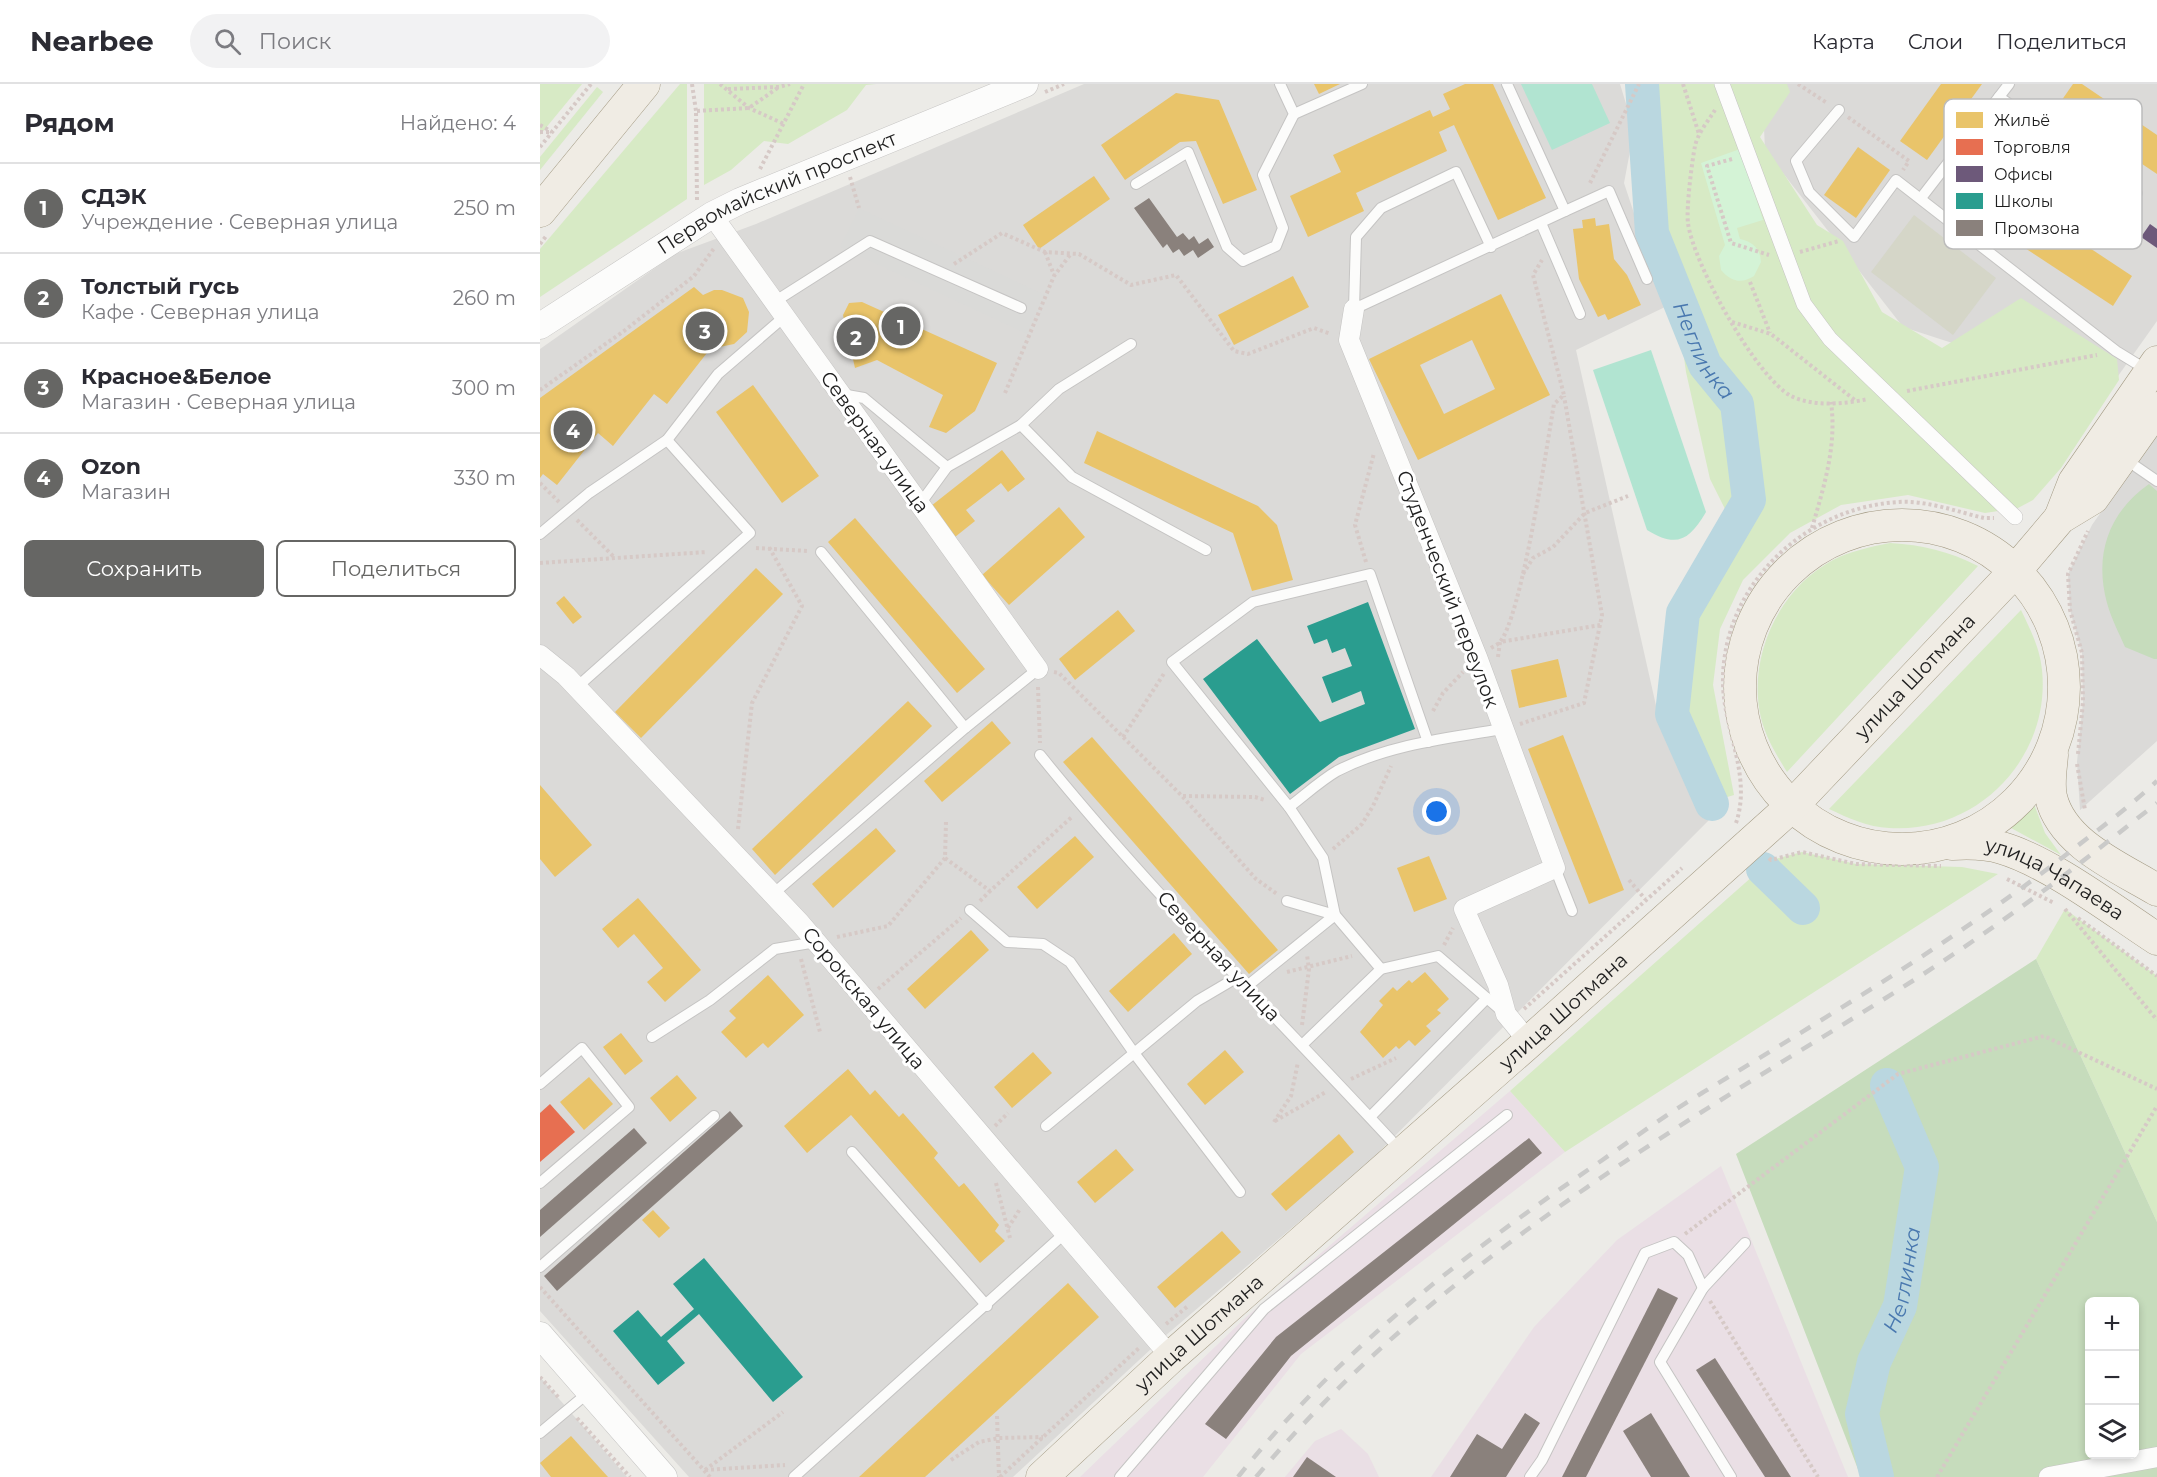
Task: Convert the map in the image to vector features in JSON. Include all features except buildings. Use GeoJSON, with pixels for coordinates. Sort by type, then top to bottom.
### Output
{"type":"FeatureCollection","features":[{"type":"Feature","properties":{"kind":"main road"},"geometry":{"type":"LineString","coordinates":[[540,211],[636,90]]}},
{"type":"Feature","properties":{"kind":"main road","name":"улица Шотмана"},"geometry":{"type":"LineString","coordinates":[[2060,518],[2074,482],[2153,367]]}},
{"type":"Feature","properties":{"kind":"main road","name":"улица Шотмана"},"geometry":{"type":"LineString","coordinates":[[1042,1477],[1171,1357],[1529,1042],[1792,806],[2015,571],[2060,518],[2093,498],[2157,408]]}},
{"type":"Feature","properties":{"kind":"main road"},"geometry":{"type":"LineString","coordinates":[[2054,745],[2032,783],[2018,801],[1946,855],[1916,849],[1889,849],[1862,844],[1837,835],[1792,806],[1765,773],[1755,754],[1745,724],[1740,692],[1745,650],[1751,629],[1760,610],[1785,575],[1818,549],[1837,539],[1878,527],[1920,526],[1961,536],[1999,557],[2032,591],[2047,614],[2057,639],[2063,665],[2064,692],[2061,719],[2054,745],[2050,796],[2057,816],[2073,837],[2157,890]]}},
{"type":"Feature","properties":{"kind":"main road","name":"улица Чапаева"},"geometry":{"type":"LineString","coordinates":[[1946,855],[1977,843],[2002,848],[2036,862],[2157,939]]}},
{"type":"Feature","properties":{"kind":"street"},"geometry":{"type":"LineString","coordinates":[[1722,84],[1804,304],[1830,339],[2015,517]]}},
{"type":"Feature","properties":{"kind":"street","name":"Первомайский проспект"},"geometry":{"type":"LineString","coordinates":[[540,326],[740,201],[1034,88]]}},
{"type":"Feature","properties":{"kind":"street","name":"Северная улица"},"geometry":{"type":"LineString","coordinates":[[711,218],[1038,669]]}},
{"type":"Feature","properties":{"kind":"street"},"geometry":{"type":"LineString","coordinates":[[1349,340],[1354,309]]}},
{"type":"Feature","properties":{"kind":"street","name":"Студенческий переулок"},"geometry":{"type":"LineString","coordinates":[[1349,340],[1477,657],[1555,868]]}},
{"type":"Feature","properties":{"kind":"street","name":"Сорокская улица"},"geometry":{"type":"LineString","coordinates":[[540,655],[577,687],[773,894],[806,944],[864,1000],[1171,1357]]}},
{"type":"Feature","properties":{"kind":"street"},"geometry":{"type":"LineString","coordinates":[[1529,1042],[1506,1014],[1498,985],[1464,909],[1555,868]]}},
{"type":"Feature","properties":{"kind":"street"},"geometry":{"type":"LineString","coordinates":[[540,1335],[664,1477]]}},
{"type":"Feature","properties":{"kind":"street"},"geometry":{"type":"LineString","coordinates":[[2049,1477],[2157,1457]]}},
{"type":"Feature","properties":{"kind":"lane"},"geometry":{"type":"LineString","coordinates":[[1280,84],[1294,114]]}},
{"type":"Feature","properties":{"kind":"lane"},"geometry":{"type":"LineString","coordinates":[[1136,184],[1188,152],[1227,247],[1243,261],[1276,246],[1283,228],[1263,175],[1294,114],[1362,84]]}},
{"type":"Feature","properties":{"kind":"lane"},"geometry":{"type":"LineString","coordinates":[[1507,84],[1565,211]]}},
{"type":"Feature","properties":{"kind":"lane"},"geometry":{"type":"LineString","coordinates":[[2002,99],[1999,97],[2009,84]]}},
{"type":"Feature","properties":{"kind":"lane"},"geometry":{"type":"LineString","coordinates":[[1839,110],[1796,162],[1809,192],[1854,237],[1896,180],[1944,216]]}},
{"type":"Feature","properties":{"kind":"lane"},"geometry":{"type":"LineString","coordinates":[[1921,198],[1944,168]]}},
{"type":"Feature","properties":{"kind":"lane"},"geometry":{"type":"LineString","coordinates":[[1491,247],[1456,172],[1381,208],[1356,237],[1354,309],[1491,247],[1609,191],[1647,279]]}},
{"type":"Feature","properties":{"kind":"lane"},"geometry":{"type":"LineString","coordinates":[[1541,223],[1580,314]]}},
{"type":"Feature","properties":{"kind":"lane"},"geometry":{"type":"LineString","coordinates":[[540,534],[589,494],[667,440],[718,374],[779,309],[870,241],[1021,308]]}},
{"type":"Feature","properties":{"kind":"lane"},"geometry":{"type":"LineString","coordinates":[[1986,249],[2116,351],[2153,367]]}},
{"type":"Feature","properties":{"kind":"lane"},"geometry":{"type":"LineString","coordinates":[[920,504],[948,467],[1021,425],[1059,389],[1131,344]]}},
{"type":"Feature","properties":{"kind":"lane"},"geometry":{"type":"LineString","coordinates":[[840,394],[864,399],[948,467]]}},
{"type":"Feature","properties":{"kind":"lane"},"geometry":{"type":"LineString","coordinates":[[1021,425],[1072,477],[1206,550]]}},
{"type":"Feature","properties":{"kind":"lane"},"geometry":{"type":"LineString","coordinates":[[577,687],[750,533],[667,440]]}},
{"type":"Feature","properties":{"kind":"lane"},"geometry":{"type":"LineString","coordinates":[[2122,457],[2157,481]]}},
{"type":"Feature","properties":{"kind":"lane"},"geometry":{"type":"LineString","coordinates":[[821,552],[965,728]]}},
{"type":"Feature","properties":{"kind":"lane"},"geometry":{"type":"LineString","coordinates":[[1381,969],[1335,915],[1323,858],[1289,807],[1172,662],[1253,602],[1370,574],[1426,737]]}},
{"type":"Feature","properties":{"kind":"lane"},"geometry":{"type":"LineString","coordinates":[[773,894],[965,728],[1038,669]]}},
{"type":"Feature","properties":{"kind":"lane"},"geometry":{"type":"LineString","coordinates":[[1289,807],[1337,771],[1399,750],[1426,737],[1502,729]]}},
{"type":"Feature","properties":{"kind":"lane","name":"Северная улица"},"geometry":{"type":"LineString","coordinates":[[1040,755],[1082,807],[1236,978],[1402,1153]]}},
{"type":"Feature","properties":{"kind":"lane"},"geometry":{"type":"LineString","coordinates":[[1555,868],[1572,911]]}},
{"type":"Feature","properties":{"kind":"lane"},"geometry":{"type":"LineString","coordinates":[[1287,901],[1335,915]]}},
{"type":"Feature","properties":{"kind":"lane"},"geometry":{"type":"LineString","coordinates":[[970,910],[1006,942],[1043,944],[1070,962],[1134,1053],[1240,1192]]}},
{"type":"Feature","properties":{"kind":"lane"},"geometry":{"type":"LineString","coordinates":[[1246,987],[1335,915]]}},
{"type":"Feature","properties":{"kind":"lane"},"geometry":{"type":"LineString","coordinates":[[652,1037],[710,1000],[775,949],[806,944]]}},
{"type":"Feature","properties":{"kind":"lane"},"geometry":{"type":"LineString","coordinates":[[1302,1045],[1381,969],[1438,956],[1506,1014]]}},
{"type":"Feature","properties":{"kind":"lane"},"geometry":{"type":"LineString","coordinates":[[1047,1126],[1197,1001],[1236,978]]}},
{"type":"Feature","properties":{"kind":"lane"},"geometry":{"type":"LineString","coordinates":[[1370,1117],[1487,999]]}},
{"type":"Feature","properties":{"kind":"lane"},"geometry":{"type":"LineString","coordinates":[[540,1084],[582,1048],[629,1107],[540,1183]]}},
{"type":"Feature","properties":{"kind":"lane"},"geometry":{"type":"LineString","coordinates":[[1120,1477],[1263,1309],[1507,1115]]}},
{"type":"Feature","properties":{"kind":"lane"},"geometry":{"type":"LineString","coordinates":[[540,1267],[714,1116]]}},
{"type":"Feature","properties":{"kind":"lane"},"geometry":{"type":"LineString","coordinates":[[852,1152],[987,1306]]}},
{"type":"Feature","properties":{"kind":"lane"},"geometry":{"type":"LineString","coordinates":[[794,1477],[987,1306],[1065,1233]]}},
{"type":"Feature","properties":{"kind":"lane"},"geometry":{"type":"LineString","coordinates":[[1530,1477],[1542,1460],[1645,1253],[1674,1242],[1688,1255],[1703,1288]]}},
{"type":"Feature","properties":{"kind":"lane"},"geometry":{"type":"LineString","coordinates":[[1731,1477],[1660,1362],[1703,1288],[1745,1243]]}},
{"type":"Feature","properties":{"kind":"lane"},"geometry":{"type":"LineString","coordinates":[[540,1433],[589,1392]]}},
{"type":"Feature","properties":{"kind":"path"},"geometry":{"type":"LineString","coordinates":[[540,147],[591,84]]}},
{"type":"Feature","properties":{"kind":"path"},"geometry":{"type":"LineString","coordinates":[[540,390],[624,331],[694,276],[711,218],[692,84]]}},
{"type":"Feature","properties":{"kind":"path"},"geometry":{"type":"LineString","coordinates":[[720,84],[749,108],[784,124]]}},
{"type":"Feature","properties":{"kind":"path"},"geometry":{"type":"LineString","coordinates":[[728,89],[779,87],[790,84]]}},
{"type":"Feature","properties":{"kind":"path"},"geometry":{"type":"LineString","coordinates":[[758,172],[804,84]]}},
{"type":"Feature","properties":{"kind":"path"},"geometry":{"type":"LineString","coordinates":[[1034,88],[1064,84]]}},
{"type":"Feature","properties":{"kind":"path"},"geometry":{"type":"LineString","coordinates":[[1579,204],[1639,84]]}},
{"type":"Feature","properties":{"kind":"path"},"geometry":{"type":"LineString","coordinates":[[1683,84],[1700,135]]}},
{"type":"Feature","properties":{"kind":"path"},"geometry":{"type":"LineString","coordinates":[[1798,84],[1839,110],[1909,161],[1896,180]]}},
{"type":"Feature","properties":{"kind":"path"},"geometry":{"type":"LineString","coordinates":[[696,111],[749,108],[779,87]]}},
{"type":"Feature","properties":{"kind":"path"},"geometry":{"type":"LineString","coordinates":[[540,125],[552,132]]}},
{"type":"Feature","properties":{"kind":"path"},"geometry":{"type":"LineString","coordinates":[[540,132],[552,132]]}},
{"type":"Feature","properties":{"kind":"path"},"geometry":{"type":"LineString","coordinates":[[1747,154],[1707,166],[1731,243],[1766,255],[1785,256],[1825,245]]}},
{"type":"Feature","properties":{"kind":"path"},"geometry":{"type":"LineString","coordinates":[[839,178],[849,173],[859,208]]}},
{"type":"Feature","properties":{"kind":"path"},"geometry":{"type":"LineString","coordinates":[[940,272],[1002,233],[1046,252],[1079,254],[1131,285],[1176,275],[1234,351],[1248,354],[1314,328],[1349,340]]}},
{"type":"Feature","properties":{"kind":"path"},"geometry":{"type":"LineString","coordinates":[[1502,729],[1584,703],[1602,615],[1564,395],[1533,275],[1551,243]]}},
{"type":"Feature","properties":{"kind":"path"},"geometry":{"type":"LineString","coordinates":[[1046,252],[1054,276]]}},
{"type":"Feature","properties":{"kind":"path"},"geometry":{"type":"LineString","coordinates":[[1005,393],[1054,276],[1070,254]]}},
{"type":"Feature","properties":{"kind":"path"},"geometry":{"type":"LineString","coordinates":[[1750,282],[1771,334]]}},
{"type":"Feature","properties":{"kind":"path"},"geometry":{"type":"LineString","coordinates":[[1730,321],[1771,334],[1856,401]]}},
{"type":"Feature","properties":{"kind":"path"},"geometry":{"type":"LineString","coordinates":[[1500,642],[1510,621],[1521,578],[1554,404],[1564,395]]}},
{"type":"Feature","properties":{"kind":"path"},"geometry":{"type":"LineString","coordinates":[[1812,529],[1829,465],[1834,423],[1831,402]]}},
{"type":"Feature","properties":{"kind":"path"},"geometry":{"type":"LineString","coordinates":[[1370,574],[1355,525],[1383,422]]}},
{"type":"Feature","properties":{"kind":"path"},"geometry":{"type":"LineString","coordinates":[[1521,578],[1533,558],[1553,547],[1584,513],[1628,496]]}},
{"type":"Feature","properties":{"kind":"path"},"geometry":{"type":"LineString","coordinates":[[1737,822],[1742,776],[1726,712],[1723,683],[1731,632],[1749,591],[1772,560],[1812,529],[1834,516],[1863,506],[1901,501],[1984,518],[2015,517]]}},
{"type":"Feature","properties":{"kind":"path"},"geometry":{"type":"LineString","coordinates":[[2086,813],[2077,762],[2083,702],[2082,653],[2070,610],[2068,574],[2084,535],[2092,525]]}},
{"type":"Feature","properties":{"kind":"path"},"geometry":{"type":"LineString","coordinates":[[735,854],[752,703],[802,606],[769,547],[821,552]]}},
{"type":"Feature","properties":{"kind":"path"},"geometry":{"type":"LineString","coordinates":[[540,563],[730,550]]}},
{"type":"Feature","properties":{"kind":"path"},"geometry":{"type":"LineString","coordinates":[[1426,737],[1443,693],[1477,657],[1500,642],[1600,625]]}},
{"type":"Feature","properties":{"kind":"path"},"geometry":{"type":"LineString","coordinates":[[1123,737],[1172,662]]}},
{"type":"Feature","properties":{"kind":"path"},"geometry":{"type":"LineString","coordinates":[[1040,755],[1038,669],[1059,673],[1182,796],[1256,879],[1287,901]]}},
{"type":"Feature","properties":{"kind":"path"},"geometry":{"type":"LineString","coordinates":[[1323,858],[1362,824],[1399,750]]}},
{"type":"Feature","properties":{"kind":"path"},"geometry":{"type":"LineString","coordinates":[[1182,796],[1255,797],[1289,807]]}},
{"type":"Feature","properties":{"kind":"path"},"geometry":{"type":"LineString","coordinates":[[864,1000],[970,910],[1082,807]]}},
{"type":"Feature","properties":{"kind":"path"},"geometry":{"type":"LineString","coordinates":[[820,1032],[806,944],[888,926],[945,858],[946,822]]}},
{"type":"Feature","properties":{"kind":"path"},"geometry":{"type":"LineString","coordinates":[[1771,860],[1802,852],[1856,864],[1946,855]]}},
{"type":"Feature","properties":{"kind":"path"},"geometry":{"type":"LineString","coordinates":[[945,858],[990,891]]}},
{"type":"Feature","properties":{"kind":"path"},"geometry":{"type":"LineString","coordinates":[[1998,874],[2065,909],[2157,976]]}},
{"type":"Feature","properties":{"kind":"path"},"geometry":{"type":"LineString","coordinates":[[1629,880],[1645,899]]}},
{"type":"Feature","properties":{"kind":"path"},"geometry":{"type":"LineString","coordinates":[[1438,956],[1464,909]]}},
{"type":"Feature","properties":{"kind":"path"},"geometry":{"type":"LineString","coordinates":[[2065,909],[2157,1020]]}},
{"type":"Feature","properties":{"kind":"path"},"geometry":{"type":"LineString","coordinates":[[1264,973],[1286,973],[1309,969],[1333,959],[1370,955]]}},
{"type":"Feature","properties":{"kind":"path"},"geometry":{"type":"LineString","coordinates":[[1674,1242],[1898,1074],[2044,1036],[2157,1089]]}},
{"type":"Feature","properties":{"kind":"path"},"geometry":{"type":"LineString","coordinates":[[1937,1477],[2157,1106]]}},
{"type":"Feature","properties":{"kind":"path"},"geometry":{"type":"LineString","coordinates":[[985,1140],[1010,1238]]}},
{"type":"Feature","properties":{"kind":"path"},"geometry":{"type":"LineString","coordinates":[[540,1287],[710,1477]]}},
{"type":"Feature","properties":{"kind":"path"},"geometry":{"type":"LineString","coordinates":[[1703,1288],[1818,1477]]}},
{"type":"Feature","properties":{"kind":"path"},"geometry":{"type":"LineString","coordinates":[[540,1377],[630,1477]]}},
{"type":"Feature","properties":{"kind":"path"},"geometry":{"type":"LineString","coordinates":[[705,1470],[783,1412]]}},
{"type":"Feature","properties":{"kind":"path"},"geometry":{"type":"LineString","coordinates":[[997,1416],[999,1477]]}},
{"type":"Feature","properties":{"kind":"path"},"geometry":{"type":"LineString","coordinates":[[951,1460],[979,1442],[999,1438],[1043,1437]]}},
{"type":"Feature","properties":{"kind":"path"},"geometry":{"type":"LineString","coordinates":[[705,1470],[809,1464]]}},
{"type":"Feature","properties":{"kind":"shaded area"},"geometry":{"type":"Polygon","coordinates":[[[1084,84],[1620,84],[1634,130],[1624,183],[1665,307],[1576,350],[1657,710],[1709,820],[1369,1162],[1165,1336],[1013,1477],[689,1477],[540,1311],[540,349],[675,254],[756,224],[1084,84]]]}},
{"type":"Feature","properties":{"kind":"shaded area"},"geometry":{"type":"Polygon","coordinates":[[[1762,84],[2157,84],[2157,321],[2106,393],[1903,327],[1765,150],[1762,84]]]}},
{"type":"Feature","properties":{"kind":"shaded area"},"geometry":{"type":"Polygon","coordinates":[[[859,208],[1045,295],[1027,334],[840,247],[859,208]]]}},
{"type":"Feature","properties":{"kind":"shaded area"},"geometry":{"type":"Polygon","coordinates":[[[1914,215],[1944,238],[1944,249],[1958,249],[1996,278],[1953,335],[1871,272],[1914,215]]]}},
{"type":"Feature","properties":{"kind":"shaded area"},"geometry":{"type":"Polygon","coordinates":[[[2157,433],[2157,741],[2080,810],[2077,762],[2083,702],[2082,653],[2070,610],[2068,574],[2092,525],[2157,433]]]}},
{"type":"Feature","properties":{"kind":"shaded area"},"geometry":{"type":"Polygon","coordinates":[[[1510,1091],[1565,1152],[1301,1354],[1203,1477],[1080,1477],[1244,1319],[1510,1091]]]}},
{"type":"Feature","properties":{"kind":"shaded area"},"geometry":{"type":"Polygon","coordinates":[[[1721,1166],[1848,1477],[1431,1477],[1534,1327],[1617,1240],[1721,1166]]]}},
{"type":"Feature","properties":{"kind":"shaded area"},"geometry":{"type":"Polygon","coordinates":[[[540,1377],[627,1477],[540,1477],[540,1377]]]}},
{"type":"Feature","properties":{"kind":"shaded area"},"geometry":{"type":"Polygon","coordinates":[[[1341,1429],[1368,1454],[1379,1477],[1285,1477],[1315,1441],[1341,1429]]]}},
{"type":"Feature","properties":{"kind":"green space"},"geometry":{"type":"Polygon","coordinates":[[[540,84],[582,84],[540,135],[540,84]]]}},
{"type":"Feature","properties":{"kind":"green space"},"geometry":{"type":"Polygon","coordinates":[[[680,84],[687,84],[687,199],[540,297],[540,249],[680,84]]]}},
{"type":"Feature","properties":{"kind":"green space"},"geometry":{"type":"Polygon","coordinates":[[[704,84],[876,84],[866,85],[847,110],[788,144],[764,141],[731,170],[704,185],[704,84]]]}},
{"type":"Feature","properties":{"kind":"green space"},"geometry":{"type":"Polygon","coordinates":[[[1521,84],[1592,84],[1610,123],[1552,150],[1521,84]]]}},
{"type":"Feature","properties":{"kind":"green space"},"geometry":{"type":"Polygon","coordinates":[[[1650,84],[1787,84],[1790,92],[1760,137],[1817,225],[1843,241],[1882,312],[1942,348],[2021,298],[2117,359],[2119,380],[2061,468],[2033,500],[2018,508],[1985,513],[1908,495],[1841,505],[1790,533],[1743,580],[1720,629],[1713,685],[1734,795],[1717,800],[1680,717],[1686,644],[1728,515],[1710,479],[1686,372],[1678,314],[1660,270],[1647,227],[1638,167],[1658,144],[1650,84]]]}},
{"type":"Feature","properties":{"kind":"green space"},"geometry":{"type":"Polygon","coordinates":[[[597,87],[603,92],[540,170],[540,157],[597,87]]]}},
{"type":"Feature","properties":{"kind":"green space"},"geometry":{"type":"Polygon","coordinates":[[[1740,149],[1763,220],[1737,228],[1740,239],[1749,242],[1757,249],[1761,262],[1754,276],[1741,281],[1729,277],[1721,270],[1719,256],[1725,245],[1701,163],[1740,149]]]}},
{"type":"Feature","properties":{"kind":"green space"},"geometry":{"type":"Polygon","coordinates":[[[1651,350],[1706,512],[1694,530],[1681,539],[1674,540],[1657,536],[1647,530],[1593,370],[1651,350]]]}},
{"type":"Feature","properties":{"kind":"green space"},"geometry":{"type":"Polygon","coordinates":[[[2149,484],[2157,491],[2157,659],[2125,647],[2107,603],[2102,568],[2108,536],[2114,522],[2123,508],[2149,484]]]}},
{"type":"Feature","properties":{"kind":"green space"},"geometry":{"type":"Polygon","coordinates":[[[1890,543],[1935,550],[1978,566],[1787,772],[1766,732],[1761,718],[1758,695],[1763,649],[1771,627],[1782,607],[1797,588],[1814,573],[1847,554],[1890,543]]]}},
{"type":"Feature","properties":{"kind":"green space"},"geometry":{"type":"Polygon","coordinates":[[[2021,610],[2039,654],[2042,670],[2042,702],[2034,732],[2021,760],[2002,784],[1979,804],[1952,818],[1921,827],[1873,826],[1829,809],[2021,610]]]}},
{"type":"Feature","properties":{"kind":"green space"},"geometry":{"type":"Polygon","coordinates":[[[2031,796],[2045,833],[2061,855],[2011,828],[1997,825],[2010,819],[2031,796]]]}},
{"type":"Feature","properties":{"kind":"green space"},"geometry":{"type":"Polygon","coordinates":[[[1802,852],[1856,864],[1962,867],[1998,874],[1565,1152],[1510,1091],[1771,860],[1802,852]]]}},
{"type":"Feature","properties":{"kind":"green space"},"geometry":{"type":"Polygon","coordinates":[[[2065,909],[2157,976],[2157,1222],[2036,959],[2065,909]]]}},
{"type":"Feature","properties":{"kind":"green space"},"geometry":{"type":"Polygon","coordinates":[[[2036,959],[2157,1222],[2157,1477],[1861,1477],[1736,1154],[2036,959]]]}},
{"type":"Feature","properties":{"kind":"waterway","name":"Неглинка"},"geometry":{"type":"LineString","coordinates":[[1642,84],[1652,233],[1705,365],[1737,404],[1749,500],[1683,613],[1672,714],[1712,804]]}},
{"type":"Feature","properties":{"kind":"waterway","name":"Неглинка"},"geometry":{"type":"LineString","coordinates":[[1763,869],[1803,908]]}},
{"type":"Feature","properties":{"kind":"waterway","name":"Неглинка"},"geometry":{"type":"LineString","coordinates":[[1877,1477],[1862,1414],[1874,1362],[1900,1306],[1922,1167],[1887,1085]]}},
{"type":"Feature","properties":{"kind":"railway"},"geometry":{"type":"LineString","coordinates":[[1238,1477],[1318,1387],[1362,1345],[1454,1267],[1551,1195],[1676,1109],[1972,923],[2058,861],[2157,781]]}},
{"type":"Feature","properties":{"kind":"railway"},"geometry":{"type":"LineString","coordinates":[[1256,1477],[1358,1369],[1471,1272],[1530,1227],[1653,1143],[1897,991],[1968,944],[2081,863],[2157,803]]}},
{"type":"Feature","properties":{"kind":"place","name":"СДЭК"},"geometry":{"type":"Point","coordinates":[901,326]}},
{"type":"Feature","properties":{"kind":"place","name":"Красное&Белое"},"geometry":{"type":"Point","coordinates":[705,331]}},
{"type":"Feature","properties":{"kind":"place","name":"Толстый гусь"},"geometry":{"type":"Point","coordinates":[856,337]}},
{"type":"Feature","properties":{"kind":"place","name":"Ozon"},"geometry":{"type":"Point","coordinates":[573,430]}}]}
